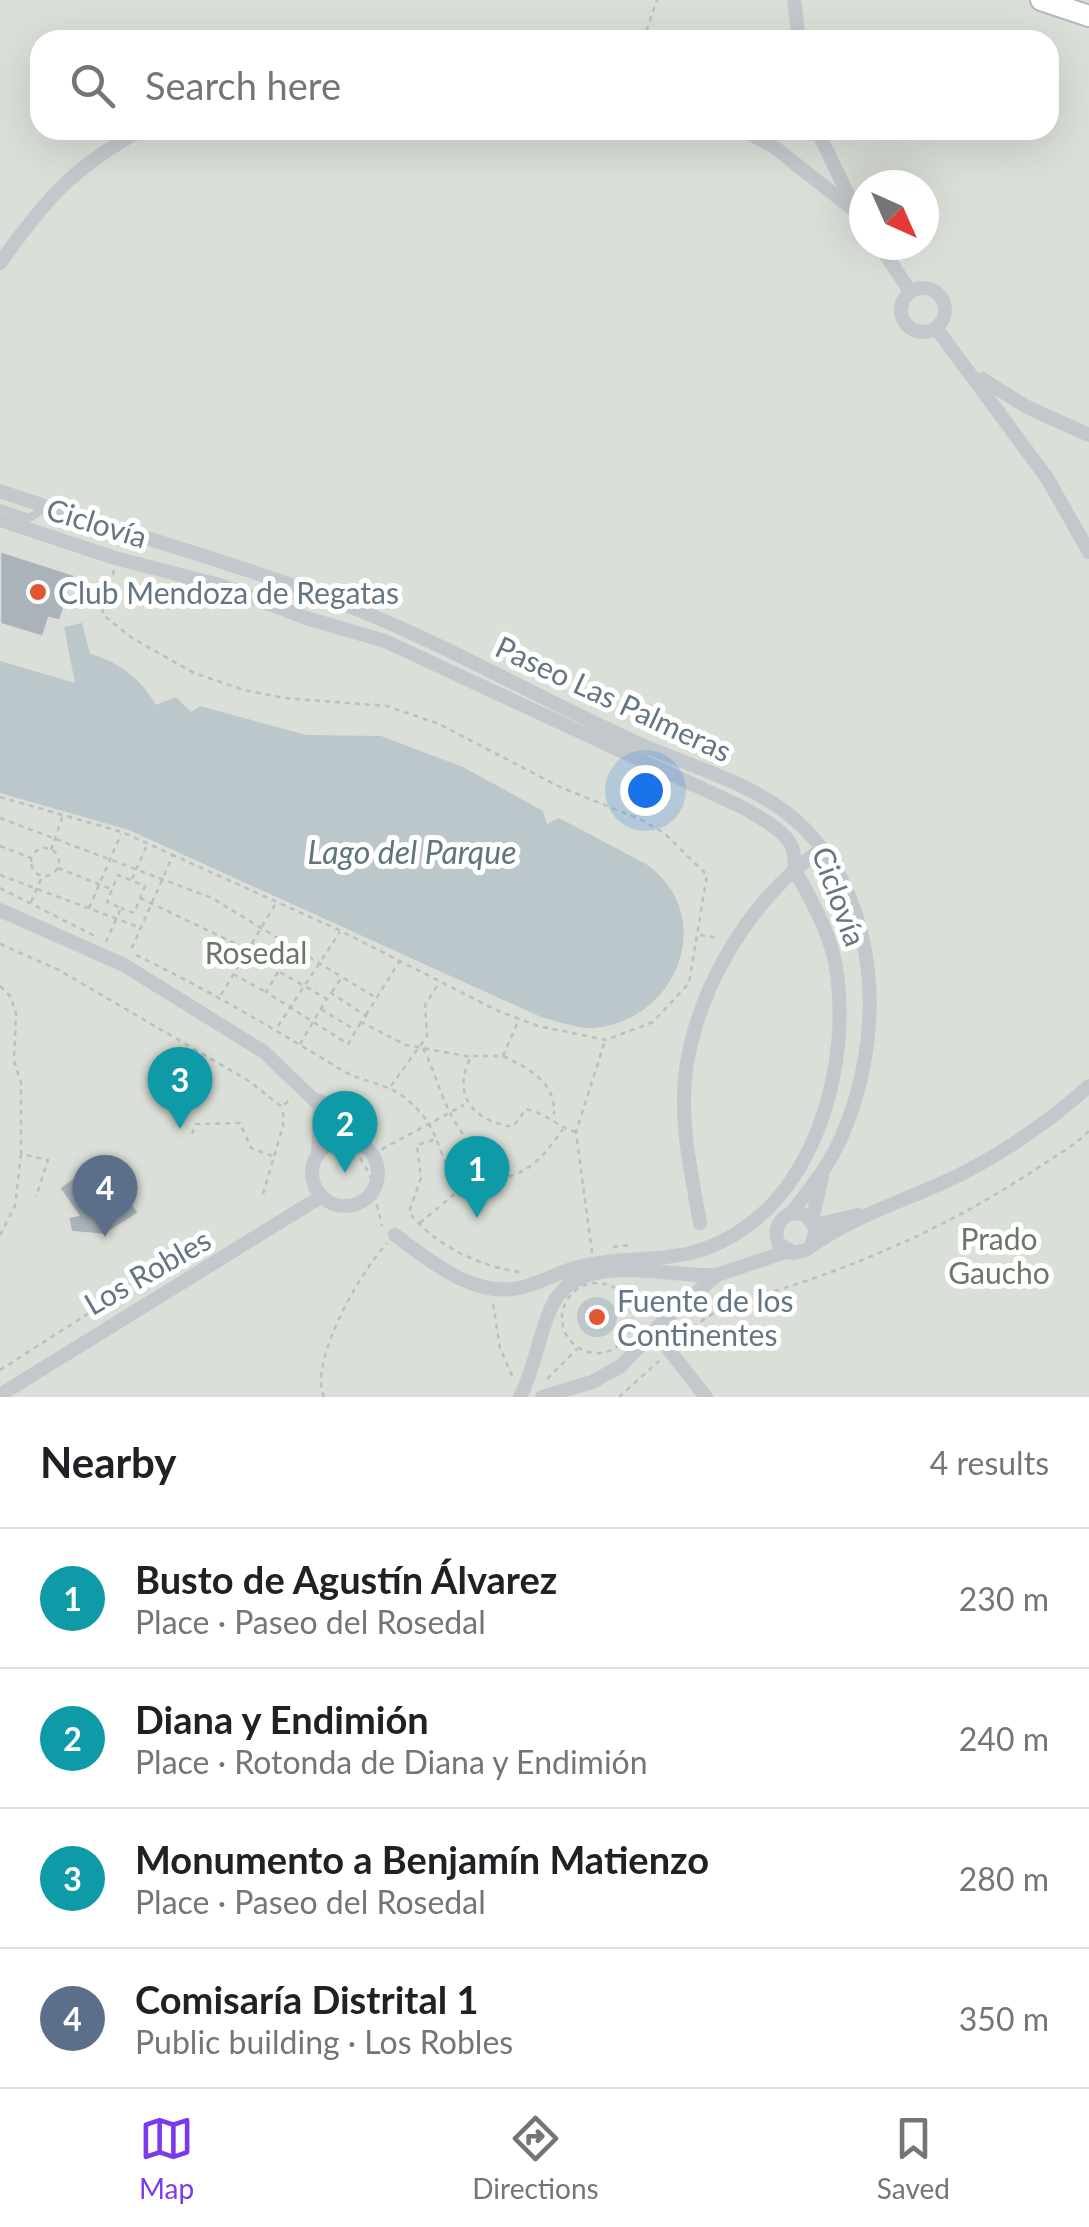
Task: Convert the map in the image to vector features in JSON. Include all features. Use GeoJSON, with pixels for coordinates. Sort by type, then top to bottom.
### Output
{"type":"FeatureCollection","features":[{"type":"Feature","properties":{"kind":"street"},"geometry":{"type":"LineString","coordinates":[[794,0],[798,30]]}},
{"type":"Feature","properties":{"kind":"street"},"geometry":{"type":"LineString","coordinates":[[1041,0],[1089,16]]}},
{"type":"Feature","properties":{"kind":"street"},"geometry":{"type":"LineString","coordinates":[[0,264],[40,206],[89,158],[122,140]]}},
{"type":"Feature","properties":{"kind":"street"},"geometry":{"type":"LineString","coordinates":[[762,140],[849,208]]}},
{"type":"Feature","properties":{"kind":"street"},"geometry":{"type":"LineString","coordinates":[[822,140],[849,195]]}},
{"type":"Feature","properties":{"kind":"street"},"geometry":{"type":"LineString","coordinates":[[889,260],[910,291]]}},
{"type":"Feature","properties":{"kind":"street"},"geometry":{"type":"LineString","coordinates":[[925,287],[944,300],[945,315],[936,328],[923,332],[905,322],[900,309],[910,291],[925,287]]}},
{"type":"Feature","properties":{"kind":"street"},"geometry":{"type":"LineString","coordinates":[[936,328],[1047,478],[1089,552]]}},
{"type":"Feature","properties":{"kind":"street"},"geometry":{"type":"LineString","coordinates":[[973,373],[1027,407],[1089,435]]}},
{"type":"Feature","properties":{"kind":"street","name":"Paseo Las Palmeras"},"geometry":{"type":"LineString","coordinates":[[0,491],[44,509],[318,594],[761,798],[799,823],[822,849],[851,904],[872,998],[860,1084],[842,1136],[822,1172]]}},
{"type":"Feature","properties":{"kind":"street"},"geometry":{"type":"LineString","coordinates":[[0,520],[115,558],[222,586],[306,618],[385,641],[746,809],[774,826],[792,847],[794,868],[818,912],[837,971],[840,1010],[834,1077],[804,1162],[770,1207],[728,1237],[672,1259],[592,1264],[518,1289],[477,1287],[393,1237]]}},
{"type":"Feature","properties":{"kind":"street"},"geometry":{"type":"LineString","coordinates":[[700,1223],[684,1099],[694,1038],[736,941],[794,868],[822,849]]}},
{"type":"Feature","properties":{"kind":"street"},"geometry":{"type":"LineString","coordinates":[[0,910],[124,965],[264,1052],[320,1101],[351,1141],[373,1154],[378,1173],[373,1190],[351,1205],[338,1205],[322,1196],[313,1176],[318,1156],[320,1101]]}},
{"type":"Feature","properties":{"kind":"street"},"geometry":{"type":"LineString","coordinates":[[542,1391],[592,1382],[622,1366],[665,1319],[717,1275],[749,1261],[800,1252],[878,1211],[968,1171],[1024,1138],[1089,1086]]}},
{"type":"Feature","properties":{"kind":"street"},"geometry":{"type":"LineString","coordinates":[[318,1156],[331,1143],[351,1141]]}},
{"type":"Feature","properties":{"kind":"street"},"geometry":{"type":"LineString","coordinates":[[749,1261],[776,1233],[780,1220],[791,1213],[822,1172]]}},
{"type":"Feature","properties":{"kind":"street"},"geometry":{"type":"LineString","coordinates":[[811,1246],[822,1172]]}},
{"type":"Feature","properties":{"kind":"street","name":"Los Robles"},"geometry":{"type":"LineString","coordinates":[[0,1395],[322,1196]]}},
{"type":"Feature","properties":{"kind":"street"},"geometry":{"type":"LineString","coordinates":[[791,1213],[813,1223],[878,1211]]}},
{"type":"Feature","properties":{"kind":"street"},"geometry":{"type":"LineString","coordinates":[[776,1233],[788,1252]]}},
{"type":"Feature","properties":{"kind":"street"},"geometry":{"type":"LineString","coordinates":[[521,1396],[540,1350],[550,1310],[560,1293],[592,1272],[717,1275]]}},
{"type":"Feature","properties":{"kind":"street"},"geometry":{"type":"LineString","coordinates":[[669,1350],[706,1397]]}},
{"type":"Feature","properties":{"kind":"lane"},"geometry":{"type":"LineString","coordinates":[[0,508],[29,518],[44,509]]}},
{"type":"Feature","properties":{"kind":"path"},"geometry":{"type":"LineString","coordinates":[[647,30],[657,0]]}},
{"type":"Feature","properties":{"kind":"path"},"geometry":{"type":"LineString","coordinates":[[0,807],[1,797],[122,832],[341,931],[439,983],[520,1018],[606,1040],[653,1022],[690,983],[707,875],[664,833],[415,714],[387,706],[284,698],[194,673],[132,638],[102,614],[115,558]]}},
{"type":"Feature","properties":{"kind":"path"},"geometry":{"type":"LineString","coordinates":[[50,850],[64,814]]}},
{"type":"Feature","properties":{"kind":"path"},"geometry":{"type":"LineString","coordinates":[[0,818],[212,898],[377,999]]}},
{"type":"Feature","properties":{"kind":"path"},"geometry":{"type":"LineString","coordinates":[[90,908],[122,832]]}},
{"type":"Feature","properties":{"kind":"path"},"geometry":{"type":"LineString","coordinates":[[131,880],[148,844]]}},
{"type":"Feature","properties":{"kind":"path"},"geometry":{"type":"LineString","coordinates":[[0,846],[32,858]]}},
{"type":"Feature","properties":{"kind":"path"},"geometry":{"type":"LineString","coordinates":[[32,858],[38,851],[50,850],[57,855],[58,868]]}},
{"type":"Feature","properties":{"kind":"path"},"geometry":{"type":"LineString","coordinates":[[130,952],[173,855]]}},
{"type":"Feature","properties":{"kind":"path"},"geometry":{"type":"LineString","coordinates":[[32,858],[35,871],[42,876]]}},
{"type":"Feature","properties":{"kind":"path"},"geometry":{"type":"LineString","coordinates":[[31,902],[42,876],[58,868],[112,890]]}},
{"type":"Feature","properties":{"kind":"path"},"geometry":{"type":"LineString","coordinates":[[0,875],[142,928]]}},
{"type":"Feature","properties":{"kind":"path"},"geometry":{"type":"LineString","coordinates":[[118,875],[131,880],[145,886],[134,913],[107,902],[118,875]]}},
{"type":"Feature","properties":{"kind":"path"},"geometry":{"type":"LineString","coordinates":[[0,888],[220,996],[345,1073],[390,1087],[430,1124],[449,1172],[467,1184]]}},
{"type":"Feature","properties":{"kind":"path"},"geometry":{"type":"LineString","coordinates":[[140,898],[247,949]]}},
{"type":"Feature","properties":{"kind":"path"},"geometry":{"type":"LineString","coordinates":[[220,996],[276,902]]}},
{"type":"Feature","properties":{"kind":"path"},"geometry":{"type":"LineString","coordinates":[[106,942],[120,908]]}},
{"type":"Feature","properties":{"kind":"path"},"geometry":{"type":"LineString","coordinates":[[276,1028],[341,931]]}},
{"type":"Feature","properties":{"kind":"path"},"geometry":{"type":"LineString","coordinates":[[700,935],[736,941]]}},
{"type":"Feature","properties":{"kind":"path"},"geometry":{"type":"LineString","coordinates":[[250,943],[283,964]]}},
{"type":"Feature","properties":{"kind":"path"},"geometry":{"type":"LineString","coordinates":[[0,944],[57,970],[249,1081],[282,1107]]}},
{"type":"Feature","properties":{"kind":"path"},"geometry":{"type":"LineString","coordinates":[[266,992],[293,948]]}},
{"type":"Feature","properties":{"kind":"path"},"geometry":{"type":"LineString","coordinates":[[233,974],[348,1044],[400,961]]}},
{"type":"Feature","properties":{"kind":"path"},"geometry":{"type":"LineString","coordinates":[[278,971],[327,999]]}},
{"type":"Feature","properties":{"kind":"path"},"geometry":{"type":"LineString","coordinates":[[300,1044],[342,977]]}},
{"type":"Feature","properties":{"kind":"path"},"geometry":{"type":"LineString","coordinates":[[390,1087],[423,1047],[430,1024],[425,1006],[439,983]]}},
{"type":"Feature","properties":{"kind":"path"},"geometry":{"type":"LineString","coordinates":[[0,986],[10,996],[16,1013],[14,1061],[21,1083],[21,1154],[15,1206],[0,1236]]}},
{"type":"Feature","properties":{"kind":"path"},"geometry":{"type":"LineString","coordinates":[[331,994],[366,1016]]}},
{"type":"Feature","properties":{"kind":"path"},"geometry":{"type":"LineString","coordinates":[[320,1008],[356,1030]]}},
{"type":"Feature","properties":{"kind":"path"},"geometry":{"type":"LineString","coordinates":[[504,1056],[520,1018]]}},
{"type":"Feature","properties":{"kind":"path"},"geometry":{"type":"LineString","coordinates":[[362,1022],[384,1037],[472,1057]]}},
{"type":"Feature","properties":{"kind":"path"},"geometry":{"type":"LineString","coordinates":[[606,1040],[576,1132],[592,1254],[622,1244],[640,1246]]}},
{"type":"Feature","properties":{"kind":"path"},"geometry":{"type":"LineString","coordinates":[[418,1224],[472,1179],[477,1160],[473,1147],[451,1115],[423,1047]]}},
{"type":"Feature","properties":{"kind":"path"},"geometry":{"type":"LineString","coordinates":[[554,1116],[526,1109],[513,1127],[488,1122],[466,1104],[462,1076],[472,1057],[480,1053],[504,1056],[524,1066],[550,1090],[554,1116],[563,1128],[576,1132]]}},
{"type":"Feature","properties":{"kind":"path"},"geometry":{"type":"LineString","coordinates":[[263,1194],[283,1126],[282,1107],[303,1085]]}},
{"type":"Feature","properties":{"kind":"path"},"geometry":{"type":"LineString","coordinates":[[373,1154],[466,1104]]}},
{"type":"Feature","properties":{"kind":"path"},"geometry":{"type":"LineString","coordinates":[[192,1134],[196,1124],[204,1122],[240,1123],[251,1148],[272,1156]]}},
{"type":"Feature","properties":{"kind":"path"},"geometry":{"type":"LineString","coordinates":[[472,1179],[499,1181],[526,1173],[563,1128]]}},
{"type":"Feature","properties":{"kind":"path"},"geometry":{"type":"LineString","coordinates":[[620,1397],[706,1314],[729,1302],[798,1284],[898,1246],[978,1207],[1089,1131]]}},
{"type":"Feature","properties":{"kind":"path"},"geometry":{"type":"LineString","coordinates":[[436,1139],[417,1145],[420,1178],[409,1212],[418,1224],[459,1253],[499,1269],[526,1273]]}},
{"type":"Feature","properties":{"kind":"path"},"geometry":{"type":"LineString","coordinates":[[324,1397],[318,1374],[340,1311],[393,1237],[383,1230],[366,1166],[351,1141]]}},
{"type":"Feature","properties":{"kind":"path"},"geometry":{"type":"LineString","coordinates":[[21,1154],[48,1160],[36,1197]]}},
{"type":"Feature","properties":{"kind":"path"},"geometry":{"type":"LineString","coordinates":[[594,1284],[615,1288],[632,1315],[627,1336],[611,1350],[600,1353],[578,1348],[563,1327],[566,1304],[582,1287],[594,1284]]}},
{"type":"Feature","properties":{"kind":"path"},"geometry":{"type":"LineString","coordinates":[[493,1288],[500,1348],[521,1396]]}},
{"type":"Feature","properties":{"kind":"path"},"geometry":{"type":"LineString","coordinates":[[0,1370],[98,1308]]}},
{"type":"Feature","properties":{"kind":"path"},"geometry":{"type":"LineString","coordinates":[[542,1391],[578,1348]]}},
{"type":"Feature","properties":{"kind":"green space"},"geometry":{"type":"Polygon","coordinates":[[[0,0],[1089,0],[1089,1397],[0,1397],[0,0]]]}},
{"type":"Feature","properties":{"kind":"water","name":"Lago del Parque"},"geometry":{"type":"Polygon","coordinates":[[[82,623],[90,654],[128,673],[156,705],[176,697],[191,712],[200,706],[306,735],[381,736],[463,767],[543,811],[547,824],[559,818],[646,864],[668,885],[680,910],[684,936],[679,962],[667,986],[648,1006],[624,1021],[588,1028],[541,1017],[129,830],[0,793],[0,661],[75,683],[64,627],[82,623]]]}},
{"type":"Feature","properties":{"kind":"water"},"geometry":{"type":"Polygon","coordinates":[[[597,1297],[611,1303],[617,1317],[611,1331],[597,1337],[583,1331],[577,1317],[583,1303],[597,1297]]]}},
{"type":"Feature","properties":{"kind":"building"},"geometry":{"type":"Polygon","coordinates":[[[0,551],[75,575],[60,621],[49,618],[43,637],[0,624],[0,551]]]}},
{"type":"Feature","properties":{"kind":"building"},"geometry":{"type":"Polygon","coordinates":[[[75,1176],[99,1210],[127,1195],[139,1213],[104,1235],[71,1232],[68,1217],[78,1215],[59,1188],[75,1176]]]}},
{"type":"Feature","properties":{"kind":"place","name":"Club Mendoza de Regatas"},"geometry":{"type":"Point","coordinates":[38,592]}},
{"type":"Feature","properties":{"kind":"place","name":"Monumento a Benjamín Matienzo"},"geometry":{"type":"Point","coordinates":[180,1129]}},
{"type":"Feature","properties":{"kind":"place","name":"Diana y Endimión"},"geometry":{"type":"Point","coordinates":[345,1173]}},
{"type":"Feature","properties":{"kind":"place","name":"Busto de Agustín Álvarez"},"geometry":{"type":"Point","coordinates":[477,1218]}},
{"type":"Feature","properties":{"kind":"place","name":"Comisaría Distrital 1"},"geometry":{"type":"Point","coordinates":[105,1237]}},
{"type":"Feature","properties":{"kind":"place","name":"Fuente de los Continentes"},"geometry":{"type":"Point","coordinates":[597,1317]}},
{"type":"Feature","properties":{"kind":"park label","name":"Rosedal"},"geometry":{"type":"Point","coordinates":[256,952]}},
{"type":"Feature","properties":{"kind":"park label","name":"Prado Gaucho"},"geometry":{"type":"Point","coordinates":[999,1255]}}]}
